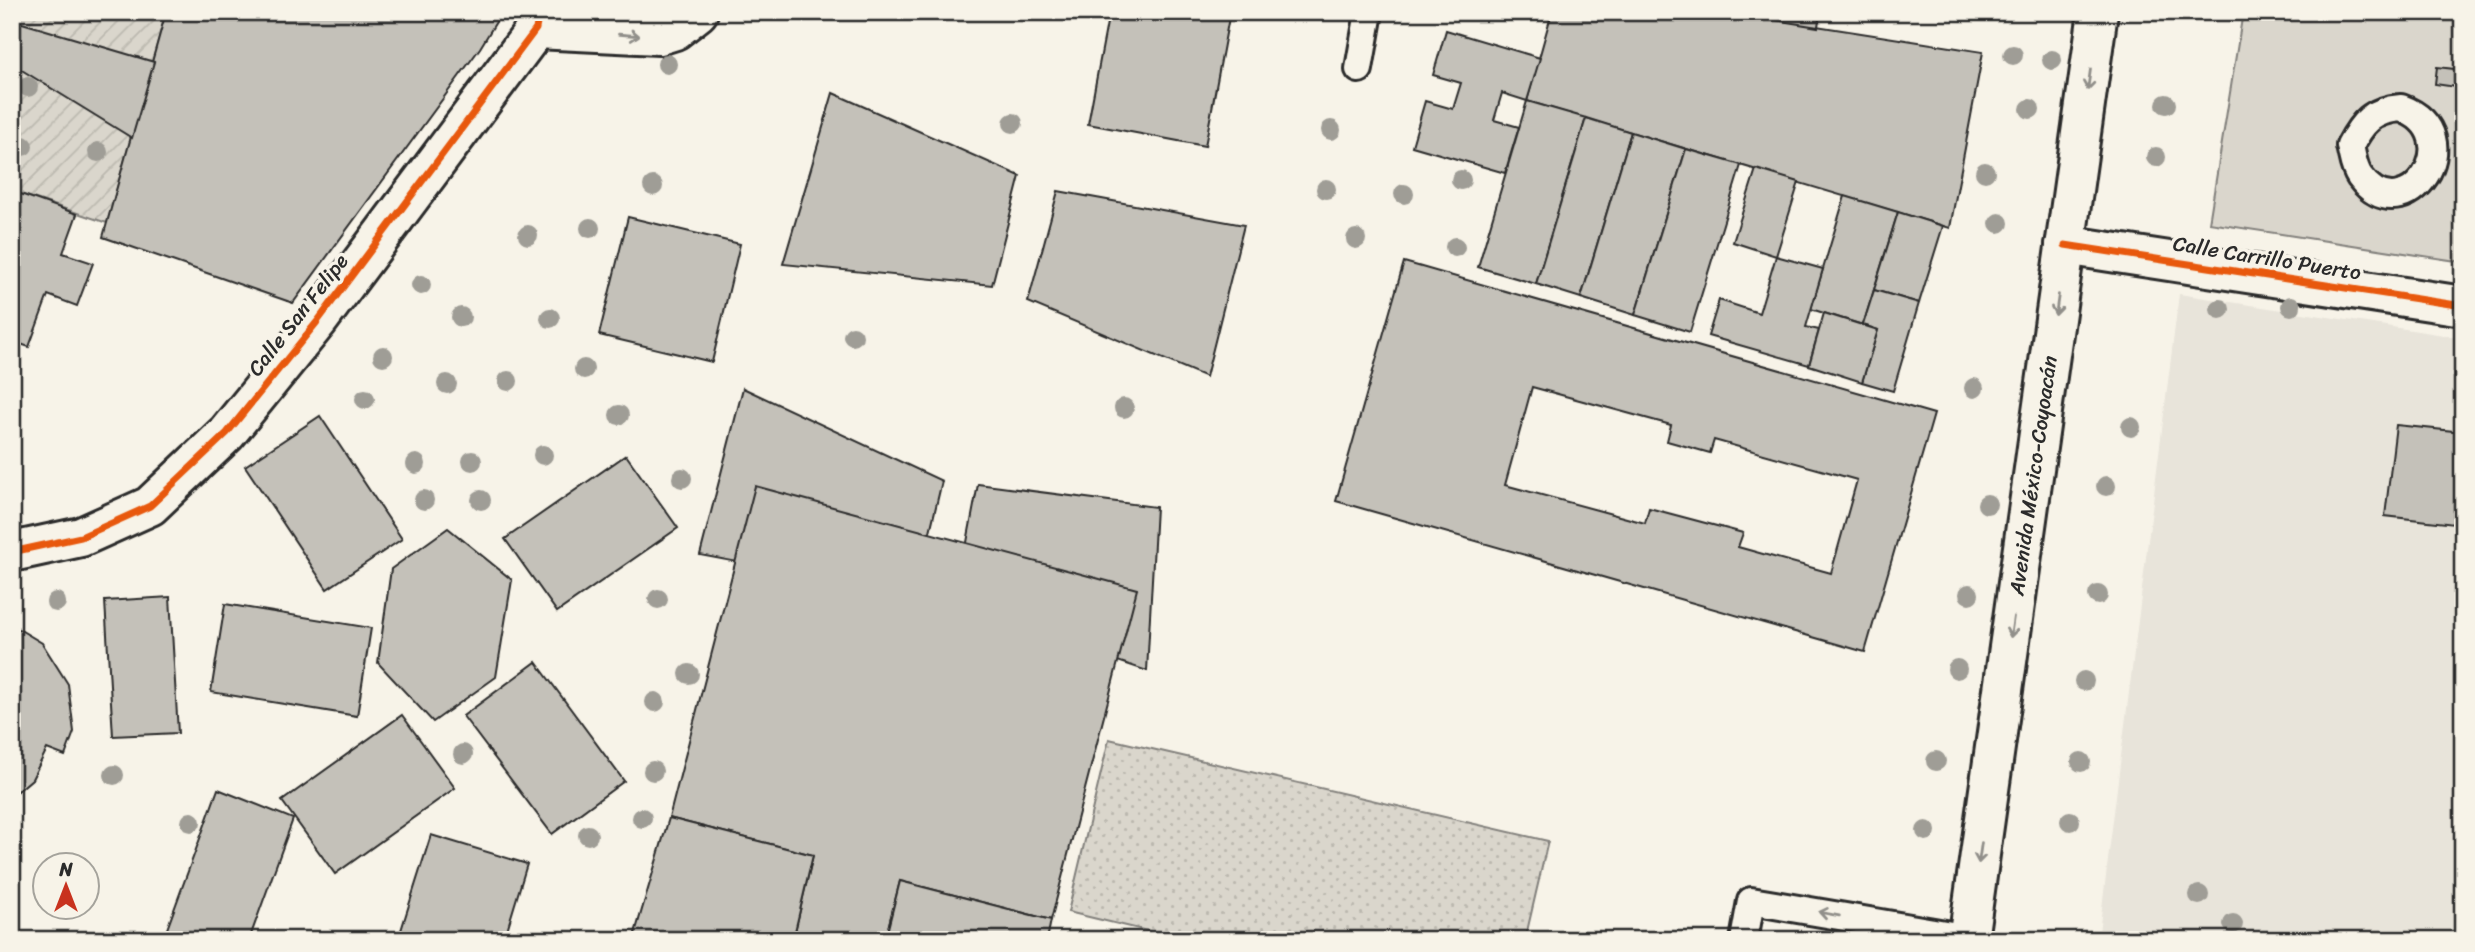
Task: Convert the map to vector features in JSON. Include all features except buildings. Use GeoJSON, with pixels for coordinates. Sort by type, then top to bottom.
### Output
{"type":"FeatureCollection","features":[{"type":"Feature","properties":{"kind":"street","name":"Calle San Felipe"},"geometry":{"type":"LineString","coordinates":[[12,552],[81,537],[150,506],[227,433],[317,322],[537,21],[659,35],[675,30],[698,12]]}},
{"type":"Feature","properties":{"kind":"street","name":"Avenida México-Coyoacán"},"geometry":{"type":"LineString","coordinates":[[1968,939],[2098,12]]}},
{"type":"Feature","properties":{"kind":"street","name":"Calle Carrillo Puerto"},"geometry":{"type":"LineString","coordinates":[[2065,245],[2463,306]]}},
{"type":"Feature","properties":{"kind":"lane"},"geometry":{"type":"LineString","coordinates":[[1359,69],[1369,12]]}},
{"type":"Feature","properties":{"kind":"lane"},"geometry":{"type":"LineString","coordinates":[[1744,940],[1751,901],[1968,939]]}},
{"type":"Feature","properties":{"kind":"shaded area"},"geometry":{"type":"Polygon","coordinates":[[[12,12],[166,12],[107,223],[12,191],[12,12]]]}},
{"type":"Feature","properties":{"kind":"shaded area"},"geometry":{"type":"Polygon","coordinates":[[[2243,12],[2463,12],[2463,262],[2209,223],[2243,12]]]}},
{"type":"Feature","properties":{"kind":"shaded area"},"geometry":{"type":"Polygon","coordinates":[[[2179,294],[2463,338],[2463,940],[2098,940],[2179,294]]]}},
{"type":"Feature","properties":{"kind":"shaded area"},"geometry":{"type":"Polygon","coordinates":[[[1109,739],[1548,841],[1525,940],[1185,940],[1068,912],[1109,739]]]}},
{"type":"Feature","properties":{"kind":"cycle path"},"geometry":{"type":"LineString","coordinates":[[12,552],[81,537],[150,506],[227,433],[317,322],[536,29],[539,12]]}},
{"type":"Feature","properties":{"kind":"cycle path"},"geometry":{"type":"LineString","coordinates":[[2065,245],[2463,306]]}}]}
